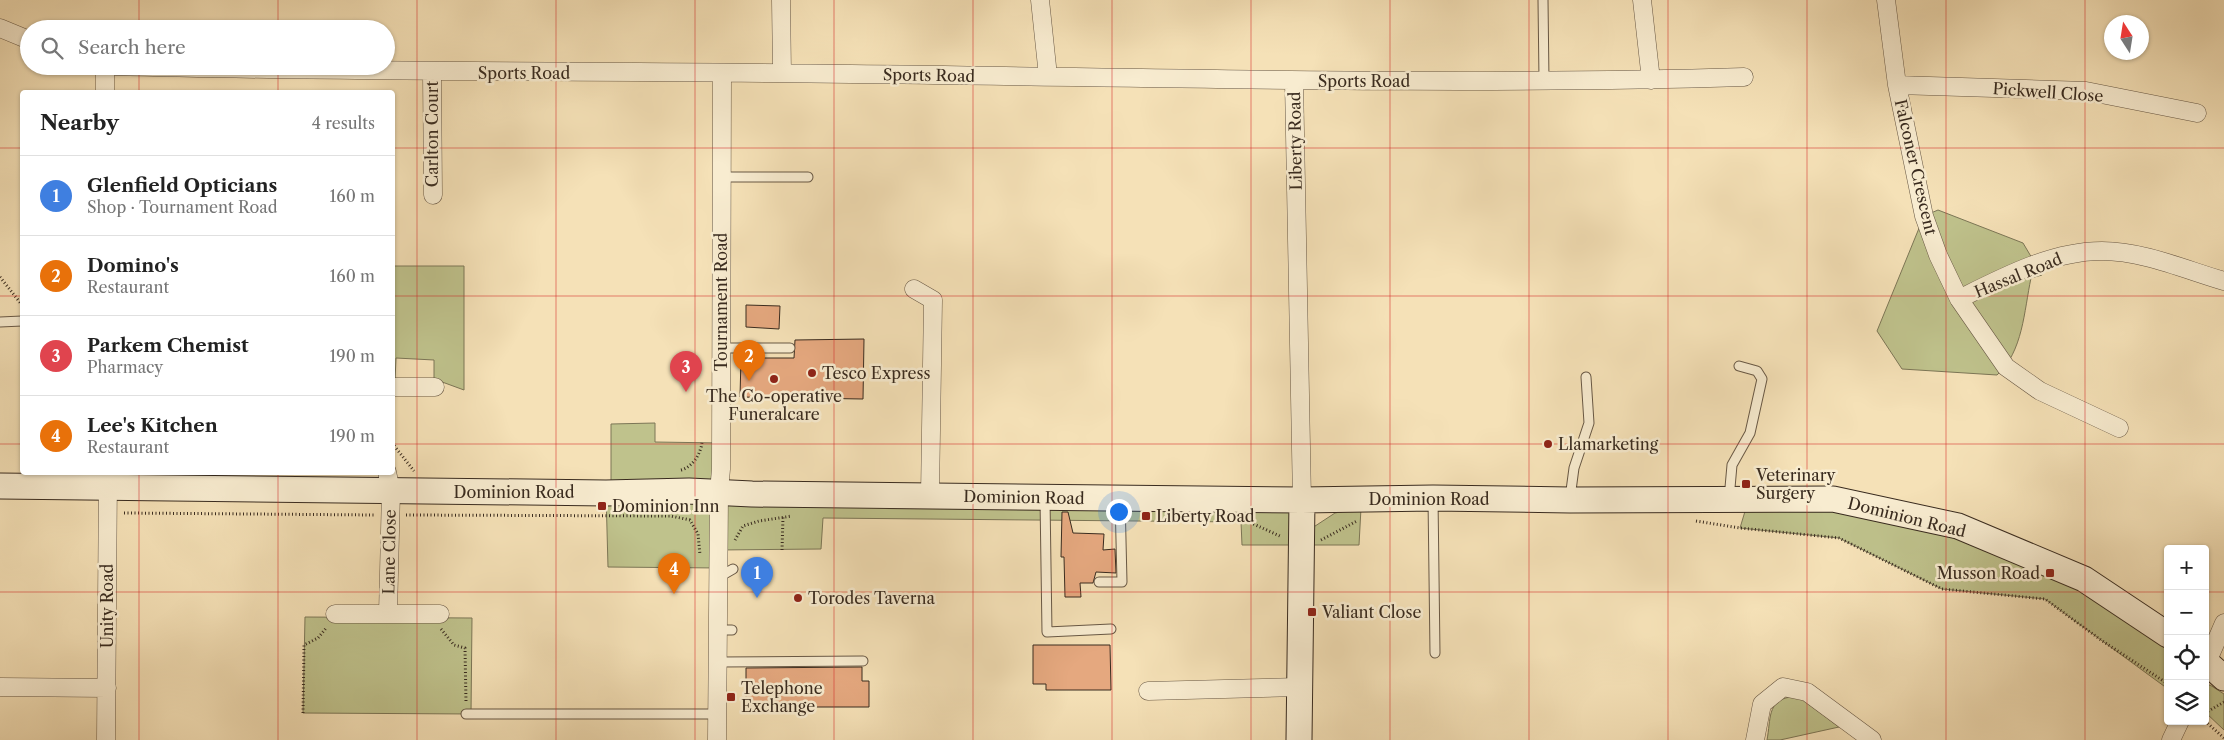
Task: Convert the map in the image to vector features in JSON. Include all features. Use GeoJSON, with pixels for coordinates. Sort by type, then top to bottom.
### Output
{"type":"FeatureCollection","features":[{"type":"Feature","properties":{"kind":"street"},"geometry":{"type":"LineString","coordinates":[[781,0],[782,73]]}},
{"type":"Feature","properties":{"kind":"street"},"geometry":{"type":"LineString","coordinates":[[1040,0],[1048,76]]}},
{"type":"Feature","properties":{"kind":"street"},"geometry":{"type":"LineString","coordinates":[[1642,0],[1651,80]]}},
{"type":"Feature","properties":{"kind":"street","name":"Falconer Crescent"},"geometry":{"type":"LineString","coordinates":[[1886,0],[1897,85],[1924,216],[1938,256],[1959,299],[2006,367],[2040,391],[2119,428]]}},
{"type":"Feature","properties":{"kind":"street"},"geometry":{"type":"LineString","coordinates":[[0,28],[20,36]]}},
{"type":"Feature","properties":{"kind":"street","name":"Sports Road"},"geometry":{"type":"LineString","coordinates":[[395,71],[782,73],[1294,81],[1651,80],[1744,77]]}},
{"type":"Feature","properties":{"kind":"street","name":"Carlton Court"},"geometry":{"type":"LineString","coordinates":[[432,72],[433,195]]}},
{"type":"Feature","properties":{"kind":"street","name":"Tournament Road"},"geometry":{"type":"LineString","coordinates":[[717,740],[719,662],[726,630],[726,573],[719,492],[721,469],[722,74]]}},
{"type":"Feature","properties":{"kind":"street"},"geometry":{"type":"LineString","coordinates":[[106,75],[106,90]]}},
{"type":"Feature","properties":{"kind":"street","name":"Liberty Road"},"geometry":{"type":"LineString","coordinates":[[1294,81],[1302,500],[1299,740]]}},
{"type":"Feature","properties":{"kind":"street","name":"Pickwell Close"},"geometry":{"type":"LineString","coordinates":[[1897,85],[2086,91],[2197,113]]}},
{"type":"Feature","properties":{"kind":"street","name":"Hassal Road"},"geometry":{"type":"LineString","coordinates":[[1959,299],[1992,282],[2037,265],[2075,253],[2104,251],[2133,254],[2224,281]]}},
{"type":"Feature","properties":{"kind":"street"},"geometry":{"type":"LineString","coordinates":[[914,289],[932,300],[930,495]]}},
{"type":"Feature","properties":{"kind":"street"},"geometry":{"type":"LineString","coordinates":[[395,387],[435,387]]}},
{"type":"Feature","properties":{"kind":"street","name":"Dominion Road"},"geometry":{"type":"LineString","coordinates":[[0,486],[108,480],[389,493],[719,492],[1302,500],[1433,498],[1570,500],[1833,499],[1958,526],[2084,579],[2164,632]]}},
{"type":"Feature","properties":{"kind":"street","name":"Unity Road"},"geometry":{"type":"LineString","coordinates":[[106,740],[108,480]]}},
{"type":"Feature","properties":{"kind":"street","name":"Lane Close"},"geometry":{"type":"LineString","coordinates":[[388,614],[389,493]]}},
{"type":"Feature","properties":{"kind":"street","name":"Lane Close"},"geometry":{"type":"LineString","coordinates":[[335,614],[440,614]]}},
{"type":"Feature","properties":{"kind":"street"},"geometry":{"type":"LineString","coordinates":[[2211,667],[2224,623]]}},
{"type":"Feature","properties":{"kind":"street"},"geometry":{"type":"LineString","coordinates":[[0,687],[107,688]]}},
{"type":"Feature","properties":{"kind":"street"},"geometry":{"type":"LineString","coordinates":[[1755,740],[1762,704],[1783,687],[1807,692],[1872,740]]}},
{"type":"Feature","properties":{"kind":"street"},"geometry":{"type":"LineString","coordinates":[[1148,691],[1300,688]]}},
{"type":"Feature","properties":{"kind":"street"},"geometry":{"type":"LineString","coordinates":[[2171,740],[2178,725]]}},
{"type":"Feature","properties":{"kind":"lane"},"geometry":{"type":"LineString","coordinates":[[1543,0],[1544,80]]}},
{"type":"Feature","properties":{"kind":"lane"},"geometry":{"type":"LineString","coordinates":[[722,178],[808,177]]}},
{"type":"Feature","properties":{"kind":"lane"},"geometry":{"type":"LineString","coordinates":[[0,322],[20,321]]}},
{"type":"Feature","properties":{"kind":"lane"},"geometry":{"type":"LineString","coordinates":[[721,348],[790,348]]}},
{"type":"Feature","properties":{"kind":"lane"},"geometry":{"type":"LineString","coordinates":[[1729,499],[1732,465],[1750,433],[1762,379],[1757,372],[1739,366]]}},
{"type":"Feature","properties":{"kind":"lane"},"geometry":{"type":"LineString","coordinates":[[1570,500],[1574,468],[1589,423],[1586,377]]}},
{"type":"Feature","properties":{"kind":"lane"},"geometry":{"type":"LineString","coordinates":[[1045,497],[1047,632],[1111,629]]}},
{"type":"Feature","properties":{"kind":"lane"},"geometry":{"type":"LineString","coordinates":[[1099,582],[1122,582],[1120,498]]}},
{"type":"Feature","properties":{"kind":"lane"},"geometry":{"type":"LineString","coordinates":[[1433,498],[1435,653]]}},
{"type":"Feature","properties":{"kind":"lane"},"geometry":{"type":"LineString","coordinates":[[719,662],[863,661]]}},
{"type":"Feature","properties":{"kind":"lane"},"geometry":{"type":"LineString","coordinates":[[466,714],[717,714]]}},
{"type":"Feature","properties":{"kind":"path"},"geometry":{"type":"LineString","coordinates":[[0,277],[20,302]]}},
{"type":"Feature","properties":{"kind":"path"},"geometry":{"type":"LineString","coordinates":[[395,447],[416,473]]}},
{"type":"Feature","properties":{"kind":"path"},"geometry":{"type":"LineString","coordinates":[[107,513],[389,493],[671,516],[690,520],[698,534],[701,560]]}},
{"type":"Feature","properties":{"kind":"path"},"geometry":{"type":"LineString","coordinates":[[782,550],[783,517]]}},
{"type":"Feature","properties":{"kind":"path"},"geometry":{"type":"LineString","coordinates":[[1301,545],[1317,542],[1355,521],[1365,520]]}},
{"type":"Feature","properties":{"kind":"path"},"geometry":{"type":"LineString","coordinates":[[1691,520],[1740,528],[1839,538],[1942,590],[2045,600],[2164,681]]}},
{"type":"Feature","properties":{"kind":"path"},"geometry":{"type":"LineString","coordinates":[[303,713],[304,645],[318,638],[335,614]]}},
{"type":"Feature","properties":{"kind":"path"},"geometry":{"type":"LineString","coordinates":[[440,614],[440,627],[446,637],[454,645],[465,648],[466,714]]}},
{"type":"Feature","properties":{"kind":"path"},"geometry":{"type":"LineString","coordinates":[[2209,711],[2224,702]]}},
{"type":"Feature","properties":{"kind":"path"},"geometry":{"type":"LineString","coordinates":[[2209,725],[2224,738]]}},
{"type":"Feature","properties":{"kind":"green space"},"geometry":{"type":"Polygon","coordinates":[[[1938,210],[2023,243],[2042,275],[2031,278],[2017,343],[2006,366],[1997,375],[1902,369],[1877,331],[1924,216],[1938,210]]]}},
{"type":"Feature","properties":{"kind":"green space"},"geometry":{"type":"Polygon","coordinates":[[[395,266],[464,266],[464,390],[434,379],[434,360],[396,358],[395,381],[395,266]]]}},
{"type":"Feature","properties":{"kind":"green space"},"geometry":{"type":"Polygon","coordinates":[[[655,423],[655,442],[721,443],[719,492],[1302,500],[1306,532],[1335,513],[1361,508],[1359,545],[1242,545],[1241,522],[823,518],[821,549],[719,550],[719,568],[608,567],[606,493],[611,492],[611,424],[655,423]]]}},
{"type":"Feature","properties":{"kind":"green space"},"geometry":{"type":"Polygon","coordinates":[[[1749,498],[1958,526],[2164,633],[2164,686],[2045,599],[1942,589],[1839,538],[1740,528],[1749,498]]]}},
{"type":"Feature","properties":{"kind":"green space"},"geometry":{"type":"Polygon","coordinates":[[[305,617],[472,618],[471,714],[303,713],[305,617]]]}},
{"type":"Feature","properties":{"kind":"green space"},"geometry":{"type":"Polygon","coordinates":[[[2209,685],[2224,694],[2224,730],[2209,716],[2209,685]]]}},
{"type":"Feature","properties":{"kind":"green space"},"geometry":{"type":"Polygon","coordinates":[[[1790,697],[1802,699],[1839,727],[1780,740],[1767,740],[1771,712],[1777,702],[1790,697]]]}},
{"type":"Feature","properties":{"kind":"building"},"geometry":{"type":"Polygon","coordinates":[[[746,305],[780,306],[779,329],[746,327],[746,305]]]}},
{"type":"Feature","properties":{"kind":"building"},"geometry":{"type":"Polygon","coordinates":[[[864,339],[863,399],[740,397],[741,358],[794,358],[795,340],[864,339]]]}},
{"type":"Feature","properties":{"kind":"building"},"geometry":{"type":"Polygon","coordinates":[[[1062,512],[1068,512],[1073,533],[1104,534],[1103,550],[1115,549],[1116,573],[1096,572],[1093,583],[1080,583],[1081,597],[1065,597],[1064,557],[1061,557],[1062,512]]]}},
{"type":"Feature","properties":{"kind":"building"},"geometry":{"type":"Polygon","coordinates":[[[1033,645],[1110,645],[1111,690],[1046,690],[1046,684],[1033,684],[1033,645]]]}},
{"type":"Feature","properties":{"kind":"building"},"geometry":{"type":"Polygon","coordinates":[[[862,667],[862,681],[869,681],[869,707],[768,707],[768,713],[746,713],[746,668],[862,667]]]}},
{"type":"Feature","properties":{"kind":"place","name":"Tesco Express"},"geometry":{"type":"Point","coordinates":[812,373]}},
{"type":"Feature","properties":{"kind":"place","name":"The Co-operative Funeralcare"},"geometry":{"type":"Point","coordinates":[774,379]}},
{"type":"Feature","properties":{"kind":"place","name":"Domino's"},"geometry":{"type":"Point","coordinates":[749,381]}},
{"type":"Feature","properties":{"kind":"place","name":"Parkem Chemist"},"geometry":{"type":"Point","coordinates":[686,392]}},
{"type":"Feature","properties":{"kind":"place","name":"Llamarketing"},"geometry":{"type":"Point","coordinates":[1548,444]}},
{"type":"Feature","properties":{"kind":"place","name":"Veterinary Surgery"},"geometry":{"type":"Point","coordinates":[1746,484]}},
{"type":"Feature","properties":{"kind":"place","name":"Dominion Inn"},"geometry":{"type":"Point","coordinates":[602,506]}},
{"type":"Feature","properties":{"kind":"place","name":"Liberty Road"},"geometry":{"type":"Point","coordinates":[1146,516]}},
{"type":"Feature","properties":{"kind":"place","name":"Musson Road"},"geometry":{"type":"Point","coordinates":[2050,573]}},
{"type":"Feature","properties":{"kind":"place","name":"Lee's Kitchen"},"geometry":{"type":"Point","coordinates":[674,594]}},
{"type":"Feature","properties":{"kind":"place","name":"Glenfield Opticians"},"geometry":{"type":"Point","coordinates":[757,598]}},
{"type":"Feature","properties":{"kind":"place","name":"Torodes Taverna"},"geometry":{"type":"Point","coordinates":[798,598]}},
{"type":"Feature","properties":{"kind":"place","name":"Valiant Close"},"geometry":{"type":"Point","coordinates":[1312,612]}},
{"type":"Feature","properties":{"kind":"place","name":"Telephone Exchange"},"geometry":{"type":"Point","coordinates":[731,697]}}]}
